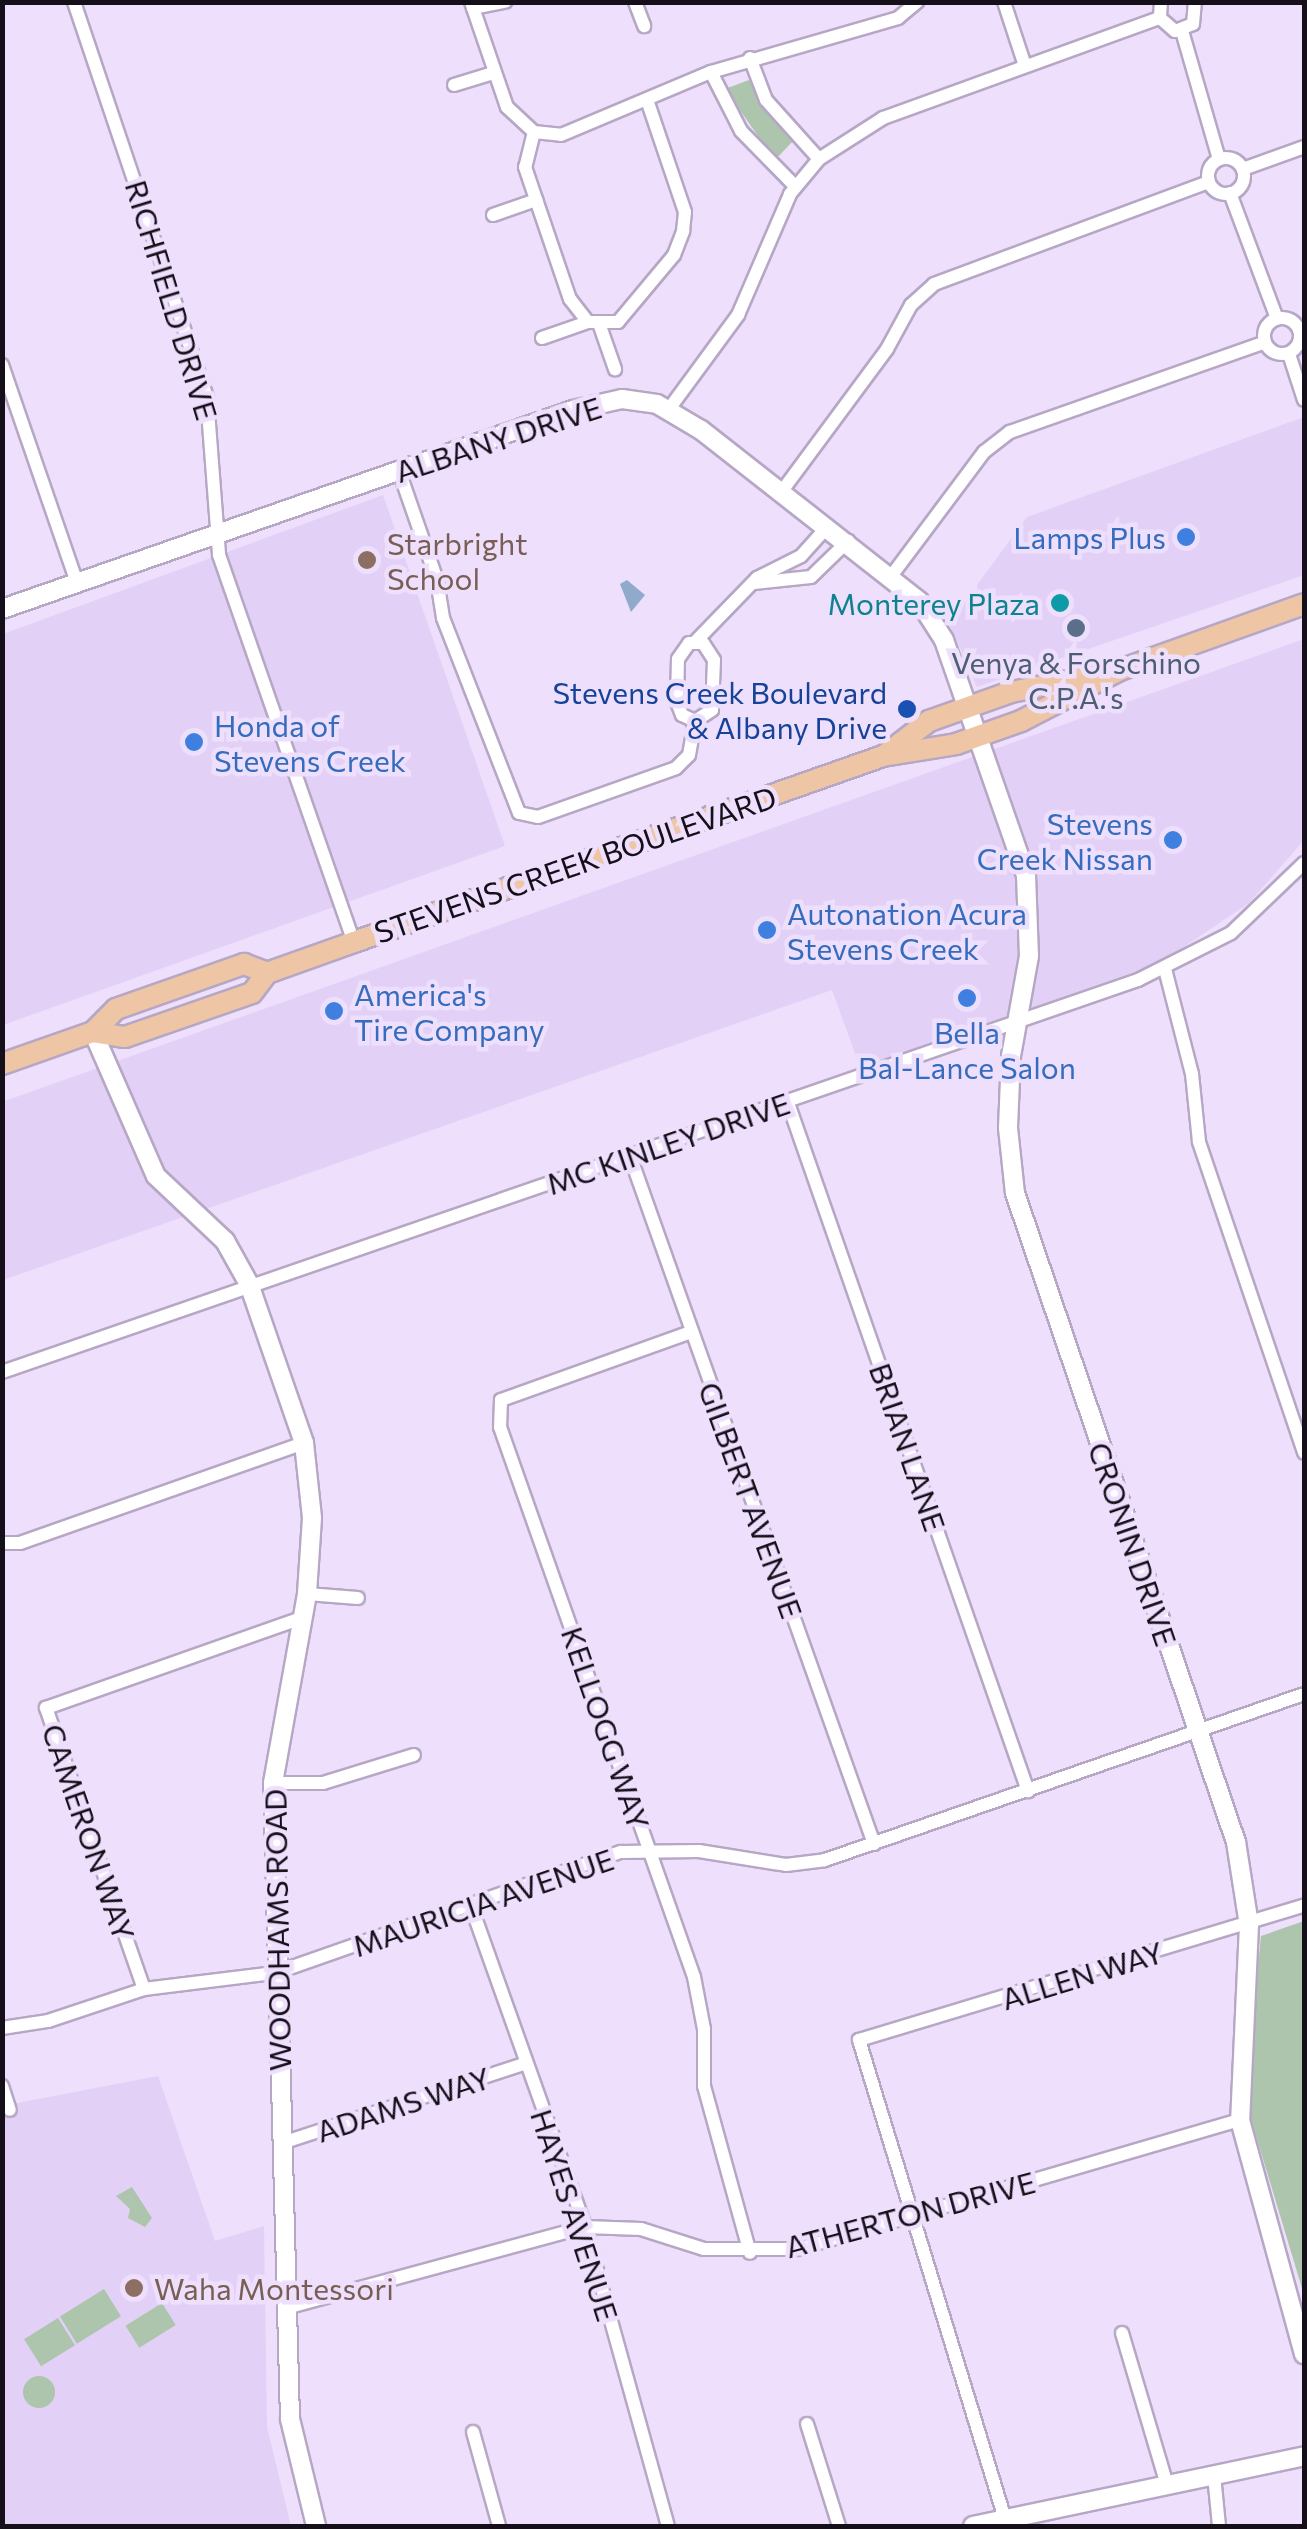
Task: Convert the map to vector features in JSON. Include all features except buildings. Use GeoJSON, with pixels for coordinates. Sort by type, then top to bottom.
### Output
{"type":"FeatureCollection","features":[{"type":"Feature","properties":{"kind":"main road","name":"STEVENS CREEK BOULEVARD"},"geometry":{"type":"LineString","coordinates":[[93,1032],[125,1038],[252,992],[267,973],[354,942],[883,756],[940,750],[980,736],[1120,670],[1304,604]]}},
{"type":"Feature","properties":{"kind":"main road","name":"STEVENS CREEK BOULEVARD"},"geometry":{"type":"LineString","coordinates":[[883,756],[929,721],[1120,670]]}},
{"type":"Feature","properties":{"kind":"main road","name":"STEVENS CREEK BOULEVARD"},"geometry":{"type":"LineString","coordinates":[[2,1064],[93,1032],[116,1009],[244,964],[267,973]]}},
{"type":"Feature","properties":{"kind":"street","name":"RICHFIELD DRIVE"},"geometry":{"type":"LineString","coordinates":[[74,2],[208,398],[217,534],[354,942]]}},
{"type":"Feature","properties":{"kind":"street"},"geometry":{"type":"LineString","coordinates":[[505,2],[472,5],[506,107],[534,132],[573,132],[710,72],[898,18],[916,2]]}},
{"type":"Feature","properties":{"kind":"street"},"geometry":{"type":"LineString","coordinates":[[635,2],[644,26]]}},
{"type":"Feature","properties":{"kind":"street"},"geometry":{"type":"LineString","coordinates":[[1004,2],[1025,66]]}},
{"type":"Feature","properties":{"kind":"street"},"geometry":{"type":"LineString","coordinates":[[1160,18],[1161,2]]}},
{"type":"Feature","properties":{"kind":"street"},"geometry":{"type":"LineString","coordinates":[[1182,31],[1193,24],[1200,4]]}},
{"type":"Feature","properties":{"kind":"street"},"geometry":{"type":"LineString","coordinates":[[669,409],[738,315],[794,186],[819,159],[882,118],[1160,18]]}},
{"type":"Feature","properties":{"kind":"street"},"geometry":{"type":"LineString","coordinates":[[1160,18],[1182,31],[1219,159]]}},
{"type":"Feature","properties":{"kind":"street"},"geometry":{"type":"LineString","coordinates":[[750,58],[766,100],[819,159]]}},
{"type":"Feature","properties":{"kind":"street"},"geometry":{"type":"LineString","coordinates":[[454,86],[493,72]]}},
{"type":"Feature","properties":{"kind":"street"},"geometry":{"type":"LineString","coordinates":[[710,72],[740,131],[794,186]]}},
{"type":"Feature","properties":{"kind":"street"},"geometry":{"type":"LineString","coordinates":[[542,338],[631,312],[674,255],[684,231],[686,212],[647,100]]}},
{"type":"Feature","properties":{"kind":"street"},"geometry":{"type":"LineString","coordinates":[[534,132],[524,158],[536,200],[570,298],[594,324],[615,370]]}},
{"type":"Feature","properties":{"kind":"street"},"geometry":{"type":"LineString","coordinates":[[1243,169],[1304,147]]}},
{"type":"Feature","properties":{"kind":"street"},"geometry":{"type":"LineString","coordinates":[[1208,182],[1209,168],[1219,159],[1230,158],[1243,169],[1243,181],[1230,193]]}},
{"type":"Feature","properties":{"kind":"street"},"geometry":{"type":"LineString","coordinates":[[782,492],[888,349],[911,305],[934,284],[1208,182],[1230,193],[1277,319]]}},
{"type":"Feature","properties":{"kind":"street"},"geometry":{"type":"LineString","coordinates":[[492,215],[536,200]]}},
{"type":"Feature","properties":{"kind":"street"},"geometry":{"type":"LineString","coordinates":[[1277,319],[1291,320],[1302,328],[1298,345],[1289,354],[1272,352],[1265,342],[1267,326],[1277,319]]}},
{"type":"Feature","properties":{"kind":"street"},"geometry":{"type":"LineString","coordinates":[[892,575],[984,452],[1010,432],[1265,342]]}},
{"type":"Feature","properties":{"kind":"street"},"geometry":{"type":"LineString","coordinates":[[1289,354],[1304,400]]}},
{"type":"Feature","properties":{"kind":"street"},"geometry":{"type":"LineString","coordinates":[[2,366],[77,583]]}},
{"type":"Feature","properties":{"kind":"street","name":"ALBANY DRIVE"},"geometry":{"type":"LineString","coordinates":[[2,609],[600,402],[646,400],[669,409],[892,575],[932,618],[980,736]]}},
{"type":"Feature","properties":{"kind":"street"},"geometry":{"type":"LineString","coordinates":[[399,471],[438,580],[442,618],[519,813],[538,818],[676,768],[689,754],[695,721],[712,710],[714,660],[709,646],[696,641]]}},
{"type":"Feature","properties":{"kind":"street"},"geometry":{"type":"LineString","coordinates":[[695,721],[679,710],[678,659],[683,646],[696,641],[752,584],[801,556],[828,526]]}},
{"type":"Feature","properties":{"kind":"street"},"geometry":{"type":"LineString","coordinates":[[752,584],[788,582],[826,568],[848,541]]}},
{"type":"Feature","properties":{"kind":"street"},"geometry":{"type":"LineString","coordinates":[[783,566],[788,582]]}},
{"type":"Feature","properties":{"kind":"street","name":"CRONIN DRIVE"},"geometry":{"type":"LineString","coordinates":[[980,736],[1026,875],[1030,956],[1016,1021],[1008,1128],[1014,1192],[1236,1842],[1249,1925],[1240,2120],[1304,2354]]}},
{"type":"Feature","properties":{"kind":"street","name":"MC KINLEY DRIVE"},"geometry":{"type":"LineString","coordinates":[[2,1372],[249,1284],[788,1103],[1165,969],[1231,933],[1303,869]]}},
{"type":"Feature","properties":{"kind":"street"},"geometry":{"type":"LineString","coordinates":[[1165,969],[1192,1074],[1199,1142],[1304,1453]]}},
{"type":"Feature","properties":{"kind":"street","name":"WOODHAMS ROAD"},"geometry":{"type":"LineString","coordinates":[[93,1032],[156,1176],[225,1241],[249,1284],[304,1443],[312,1518],[307,1594],[273,1783],[275,1973],[290,2419],[316,2526]]}},
{"type":"Feature","properties":{"kind":"street","name":"BRIAN LANE"},"geometry":{"type":"LineString","coordinates":[[788,1103],[1028,1791]]}},
{"type":"Feature","properties":{"kind":"street","name":"GILBERT AVENUE"},"geometry":{"type":"LineString","coordinates":[[630,1156],[874,1844]]}},
{"type":"Feature","properties":{"kind":"street","name":"KELLOGG WAY"},"geometry":{"type":"LineString","coordinates":[[691,1332],[501,1400],[500,1427],[694,1977],[704,2029],[704,2086],[750,2254]]}},
{"type":"Feature","properties":{"kind":"street"},"geometry":{"type":"LineString","coordinates":[[2,1543],[20,1542],[304,1443]]}},
{"type":"Feature","properties":{"kind":"street"},"geometry":{"type":"LineString","coordinates":[[307,1594],[358,1598]]}},
{"type":"Feature","properties":{"kind":"street","name":"CAMERON WAY"},"geometry":{"type":"LineString","coordinates":[[144,1989],[46,1708],[304,1617]]}},
{"type":"Feature","properties":{"kind":"street","name":"MAURICIA AVENUE"},"geometry":{"type":"LineString","coordinates":[[2,2028],[48,2020],[144,1989],[275,1973],[621,1852],[699,1850],[786,1865],[874,1844],[1304,1694]]}},
{"type":"Feature","properties":{"kind":"street"},"geometry":{"type":"LineString","coordinates":[[273,1783],[323,1783],[414,1755]]}},
{"type":"Feature","properties":{"kind":"street","name":"HAYES AVENUE"},"geometry":{"type":"LineString","coordinates":[[471,1906],[585,2227],[668,2526]]}},
{"type":"Feature","properties":{"kind":"street","name":"ALLEN WAY"},"geometry":{"type":"LineString","coordinates":[[912,2218],[859,2040],[1304,1906]]}},
{"type":"Feature","properties":{"kind":"street","name":"ADAMS WAY"},"geometry":{"type":"LineString","coordinates":[[282,2144],[524,2064]]}},
{"type":"Feature","properties":{"kind":"street"},"geometry":{"type":"LineString","coordinates":[[2,2086],[10,2110]]}},
{"type":"Feature","properties":{"kind":"street","name":"ATHERTON DRIVE"},"geometry":{"type":"LineString","coordinates":[[286,2308],[585,2227],[641,2230],[704,2249],[750,2254],[798,2248],[1240,2120]]}},
{"type":"Feature","properties":{"kind":"street"},"geometry":{"type":"LineString","coordinates":[[912,2218],[1005,2519]]}},
{"type":"Feature","properties":{"kind":"street"},"geometry":{"type":"LineString","coordinates":[[1122,2334],[1167,2485]]}},
{"type":"Feature","properties":{"kind":"street"},"geometry":{"type":"LineString","coordinates":[[808,2424],[839,2526]]}},
{"type":"Feature","properties":{"kind":"street"},"geometry":{"type":"LineString","coordinates":[[473,2432],[499,2526]]}},
{"type":"Feature","properties":{"kind":"street"},"geometry":{"type":"LineString","coordinates":[[973,2526],[1304,2456]]}},
{"type":"Feature","properties":{"kind":"street"},"geometry":{"type":"LineString","coordinates":[[1214,2475],[1219,2526]]}},
{"type":"Feature","properties":{"kind":"shaded area"},"geometry":{"type":"Polygon","coordinates":[[[1304,417],[1304,575],[977,687],[949,623],[1027,517],[1304,417]]]}},
{"type":"Feature","properties":{"kind":"shaded area"},"geometry":{"type":"Polygon","coordinates":[[[383,495],[505,846],[3,1025],[3,634],[383,495]]]}},
{"type":"Feature","properties":{"kind":"shaded area"},"geometry":{"type":"Polygon","coordinates":[[[1304,639],[1304,840],[1249,903],[1160,963],[860,1067],[832,990],[3,1280],[2,1102],[1304,639]]]}},
{"type":"Feature","properties":{"kind":"shaded area","name":"Waha Montessori"},"geometry":{"type":"Polygon","coordinates":[[[158,2076],[215,2241],[264,2226],[267,2427],[291,2526],[3,2526],[2,2106],[158,2076]]]}},
{"type":"Feature","properties":{"kind":"green space"},"geometry":{"type":"Polygon","coordinates":[[[749,80],[793,141],[775,160],[725,89],[749,80]]]}},
{"type":"Feature","properties":{"kind":"green space"},"geometry":{"type":"Polygon","coordinates":[[[1304,1921],[1304,2295],[1245,2099],[1261,1936],[1304,1921]]]}},
{"type":"Feature","properties":{"kind":"green space"},"geometry":{"type":"Polygon","coordinates":[[[132,2187],[152,2218],[145,2227],[128,2218],[130,2209],[116,2196],[132,2187]]]}},
{"type":"Feature","properties":{"kind":"green space"},"geometry":{"type":"Polygon","coordinates":[[[104,2289],[121,2316],[77,2344],[60,2317],[104,2289]]]}},
{"type":"Feature","properties":{"kind":"green space"},"geometry":{"type":"Polygon","coordinates":[[[162,2303],[176,2325],[139,2348],[126,2326],[162,2303]]]}},
{"type":"Feature","properties":{"kind":"green space"},"geometry":{"type":"Polygon","coordinates":[[[58,2318],[75,2345],[41,2366],[24,2339],[58,2318]]]}},
{"type":"Feature","properties":{"kind":"green space"},"geometry":{"type":"Polygon","coordinates":[[[39,2376],[51,2380],[55,2392],[51,2404],[39,2408],[27,2404],[23,2392],[27,2380],[39,2376]]]}},
{"type":"Feature","properties":{"kind":"water"},"geometry":{"type":"Polygon","coordinates":[[[627,580],[645,595],[631,612],[620,584],[627,580]]]}},
{"type":"Feature","properties":{"kind":"place","name":"Lamps Plus"},"geometry":{"type":"Point","coordinates":[1186,537]}},
{"type":"Feature","properties":{"kind":"place","name":"Starbright School"},"geometry":{"type":"Point","coordinates":[367,560]}},
{"type":"Feature","properties":{"kind":"place","name":"Monterey Plaza"},"geometry":{"type":"Point","coordinates":[1060,603]}},
{"type":"Feature","properties":{"kind":"place","name":"Venya & Forschino C.P.A.'s"},"geometry":{"type":"Point","coordinates":[1076,628]}},
{"type":"Feature","properties":{"kind":"place","name":"Stevens Creek Boulevard & Albany Drive"},"geometry":{"type":"Point","coordinates":[907,709]}},
{"type":"Feature","properties":{"kind":"place","name":"Honda of Stevens Creek"},"geometry":{"type":"Point","coordinates":[194,742]}},
{"type":"Feature","properties":{"kind":"place","name":"Stevens Creek Nissan"},"geometry":{"type":"Point","coordinates":[1173,840]}},
{"type":"Feature","properties":{"kind":"place","name":"Autonation Acura Stevens Creek"},"geometry":{"type":"Point","coordinates":[767,930]}},
{"type":"Feature","properties":{"kind":"place","name":"Bella Bal-Lance Salon"},"geometry":{"type":"Point","coordinates":[967,998]}},
{"type":"Feature","properties":{"kind":"place","name":"America's Tire Company"},"geometry":{"type":"Point","coordinates":[334,1011]}},
{"type":"Feature","properties":{"kind":"place","name":"Waha Montessori"},"geometry":{"type":"Point","coordinates":[134,2288]}}]}
